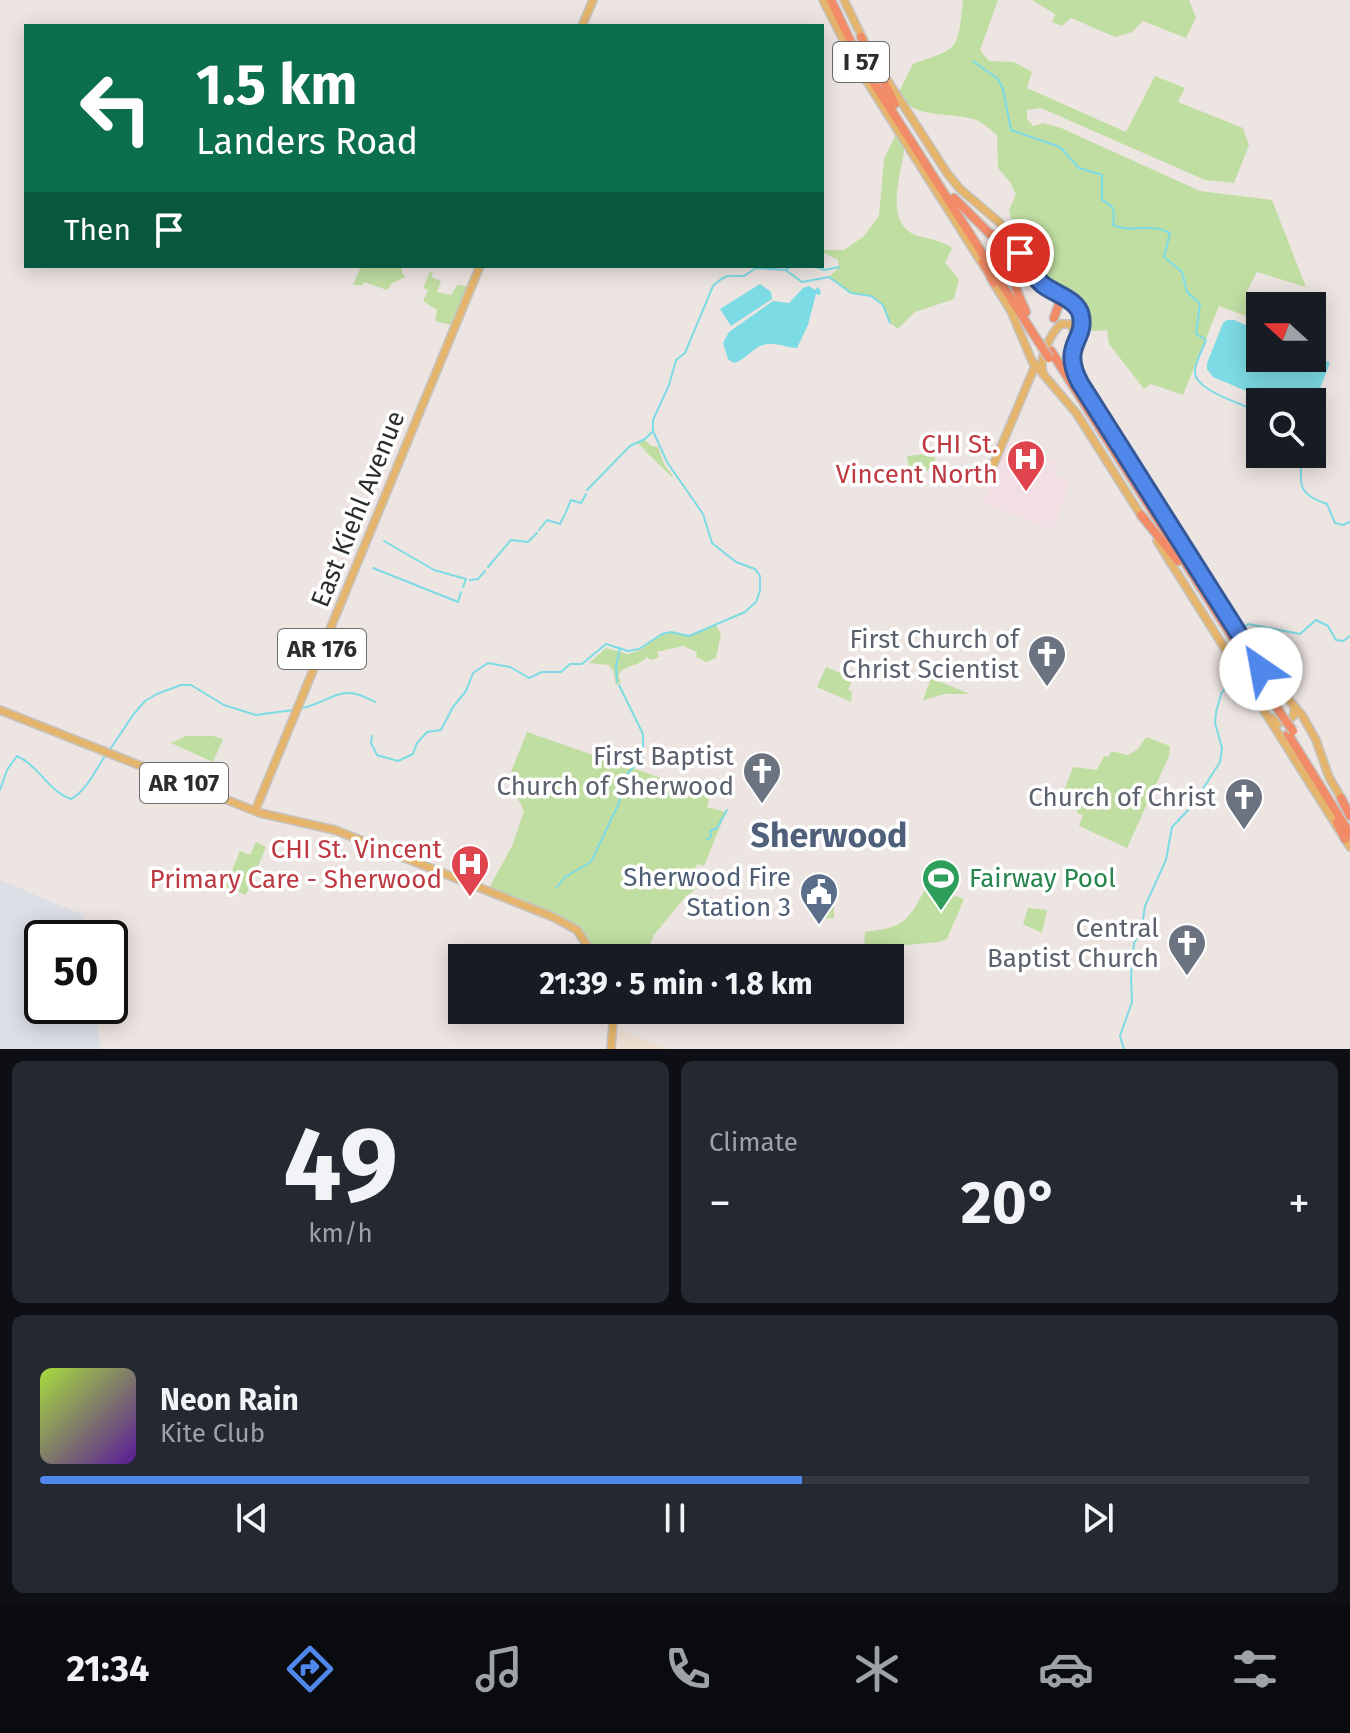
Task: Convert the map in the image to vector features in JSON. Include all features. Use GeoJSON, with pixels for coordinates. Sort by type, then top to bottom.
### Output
{"type":"FeatureCollection","features":[{"type":"Feature","properties":{"kind":"highway","name":"I 57"},"geometry":{"type":"LineString","coordinates":[[833,0],[860,61],[902,115]]}},
{"type":"Feature","properties":{"kind":"highway","name":"I 57"},"geometry":{"type":"LineString","coordinates":[[833,0],[863,56],[902,115],[959,215],[1045,346],[1316,778],[1348,840]]}},
{"type":"Feature","properties":{"kind":"highway"},"geometry":{"type":"LineString","coordinates":[[831,17],[860,61]]}},
{"type":"Feature","properties":{"kind":"highway"},"geometry":{"type":"LineString","coordinates":[[861,37],[895,104]]}},
{"type":"Feature","properties":{"kind":"highway","name":"I 57"},"geometry":{"type":"LineString","coordinates":[[909,132],[1026,312],[1216,617]]}},
{"type":"Feature","properties":{"kind":"highway"},"geometry":{"type":"LineString","coordinates":[[953,198],[990,234],[1009,236]]}},
{"type":"Feature","properties":{"kind":"highway"},"geometry":{"type":"LineString","coordinates":[[959,215],[994,283]]}},
{"type":"Feature","properties":{"kind":"highway"},"geometry":{"type":"LineString","coordinates":[[1023,258],[1013,269],[1012,280],[1026,312]]}},
{"type":"Feature","properties":{"kind":"highway"},"geometry":{"type":"LineString","coordinates":[[1013,269],[1024,267],[1038,284],[1057,297],[1059,302],[1054,318]]}},
{"type":"Feature","properties":{"kind":"highway"},"geometry":{"type":"LineString","coordinates":[[1141,515],[1179,562]]}},
{"type":"Feature","properties":{"kind":"highway","name":"I 57"},"geometry":{"type":"LineString","coordinates":[[1289,736],[1350,826]]}},
{"type":"Feature","properties":{"kind":"highway"},"geometry":{"type":"LineString","coordinates":[[1341,798],[1350,814]]}},
{"type":"Feature","properties":{"kind":"main road"},"geometry":{"type":"LineString","coordinates":[[583,24],[593,0]]}},
{"type":"Feature","properties":{"kind":"main road"},"geometry":{"type":"LineString","coordinates":[[823,0],[854,61],[897,131],[909,132],[953,182],[995,217],[1041,283],[1075,305],[1081,314],[1081,325],[1074,343]]}},
{"type":"Feature","properties":{"kind":"main road"},"geometry":{"type":"LineString","coordinates":[[844,0],[902,115]]}},
{"type":"Feature","properties":{"kind":"main road"},"geometry":{"type":"LineString","coordinates":[[909,132],[1011,311],[1028,353],[1037,362],[1042,376],[1077,414],[1268,714],[1289,736]]}},
{"type":"Feature","properties":{"kind":"main road","name":"East Kiehl Avenue"},"geometry":{"type":"LineString","coordinates":[[255,811],[479,268]]}},
{"type":"Feature","properties":{"kind":"main road"},"geometry":{"type":"LineString","coordinates":[[990,473],[1045,346],[1062,294]]}},
{"type":"Feature","properties":{"kind":"main road"},"geometry":{"type":"LineString","coordinates":[[1063,398],[1042,371],[1041,362],[1059,325],[1066,323],[1073,326],[1075,332],[1072,361],[1080,383],[1236,630],[1264,672],[1290,699],[1311,730],[1329,777],[1341,798]]}},
{"type":"Feature","properties":{"kind":"main road"},"geometry":{"type":"LineString","coordinates":[[1029,380],[1035,375],[1042,376]]}},
{"type":"Feature","properties":{"kind":"main road"},"geometry":{"type":"LineString","coordinates":[[981,469],[988,468],[995,461]]}},
{"type":"Feature","properties":{"kind":"main road"},"geometry":{"type":"LineString","coordinates":[[1268,714],[1279,723],[1289,720],[1295,712],[1290,699]]}},
{"type":"Feature","properties":{"kind":"main road","name":"AR 107"},"geometry":{"type":"LineString","coordinates":[[0,710],[255,811],[328,828],[561,920],[580,933],[587,944]]}},
{"type":"Feature","properties":{"kind":"main road"},"geometry":{"type":"LineString","coordinates":[[1311,730],[1299,720],[1291,721],[1283,729],[1348,840]]}},
{"type":"Feature","properties":{"kind":"main road"},"geometry":{"type":"LineString","coordinates":[[611,1049],[613,1024]]}},
{"type":"Feature","properties":{"kind":"shaded area","name":"CHI St. Vincent North"},"geometry":{"type":"Polygon","coordinates":[[[1007,441],[1055,460],[1056,476],[1070,483],[1053,531],[982,503],[1007,441]]]}},
{"type":"Feature","properties":{"kind":"shaded area"},"geometry":{"type":"Polygon","coordinates":[[[0,880],[83,915],[83,920],[24,920],[24,1024],[97,1024],[101,1049],[0,1049],[0,880]]]}},
{"type":"Feature","properties":{"kind":"shaded area"},"geometry":{"type":"Polygon","coordinates":[[[616,1028],[668,1049],[613,1049],[616,1028]]]}},
{"type":"Feature","properties":{"kind":"green space"},"geometry":{"type":"Polygon","coordinates":[[[963,0],[998,0],[980,50],[989,61],[1014,62],[1032,72],[1027,88],[1126,132],[1155,76],[1185,88],[1178,102],[1243,128],[1249,145],[1234,183],[1205,180],[1041,108],[1027,110],[1027,119],[1033,126],[1043,123],[1061,128],[1200,191],[1272,200],[1306,287],[1257,272],[1245,295],[1246,316],[1219,306],[1183,395],[1151,384],[1144,389],[1109,344],[1107,330],[1093,331],[1085,325],[1083,308],[1071,299],[1071,290],[1060,290],[1041,283],[1020,253],[1009,210],[1016,194],[998,168],[997,135],[976,120],[924,112],[897,96],[913,64],[948,50],[954,45],[963,0]]]}},
{"type":"Feature","properties":{"kind":"green space"},"geometry":{"type":"Polygon","coordinates":[[[1032,0],[1189,0],[1196,18],[1186,38],[1143,21],[1132,32],[1115,37],[1071,18],[1062,26],[1052,22],[1055,14],[1032,0]]]}},
{"type":"Feature","properties":{"kind":"green space"},"geometry":{"type":"Polygon","coordinates":[[[896,134],[903,143],[904,152],[897,198],[900,220],[915,235],[952,248],[945,263],[959,279],[954,299],[915,312],[898,329],[890,323],[882,305],[871,296],[851,293],[829,277],[839,267],[838,260],[824,253],[824,250],[844,250],[863,237],[879,216],[884,159],[896,134]]]}},
{"type":"Feature","properties":{"kind":"green space"},"geometry":{"type":"Polygon","coordinates":[[[360,268],[402,268],[405,277],[392,283],[387,290],[364,282],[363,285],[353,285],[360,268]]]}},
{"type":"Feature","properties":{"kind":"green space"},"geometry":{"type":"Polygon","coordinates":[[[430,272],[433,273],[431,277],[441,281],[437,292],[451,295],[458,284],[468,287],[452,325],[435,321],[437,310],[423,301],[428,290],[423,288],[430,272]]]}},
{"type":"Feature","properties":{"kind":"green space"},"geometry":{"type":"Polygon","coordinates":[[[645,440],[651,446],[658,447],[672,477],[645,451],[649,446],[645,450],[637,443],[645,440]]]}},
{"type":"Feature","properties":{"kind":"green space"},"geometry":{"type":"Polygon","coordinates":[[[925,454],[936,458],[927,471],[925,467],[922,474],[916,475],[911,487],[907,456],[925,454]]]}},
{"type":"Feature","properties":{"kind":"green space"},"geometry":{"type":"Polygon","coordinates":[[[716,625],[721,634],[716,658],[706,662],[696,657],[697,652],[683,646],[657,652],[659,657],[651,660],[646,657],[621,671],[618,675],[621,682],[616,685],[609,665],[589,663],[606,648],[628,654],[638,651],[662,634],[671,632],[689,636],[716,625]]]}},
{"type":"Feature","properties":{"kind":"green space"},"geometry":{"type":"Polygon","coordinates":[[[826,667],[853,678],[848,690],[852,692],[851,702],[817,687],[826,667]]]}},
{"type":"Feature","properties":{"kind":"green space"},"geometry":{"type":"Polygon","coordinates":[[[931,678],[970,694],[945,694],[923,700],[931,678]]]}},
{"type":"Feature","properties":{"kind":"green space"},"geometry":{"type":"Polygon","coordinates":[[[527,732],[599,757],[605,748],[621,754],[633,768],[710,796],[707,807],[726,812],[704,866],[697,864],[695,870],[702,873],[694,891],[686,896],[650,944],[590,944],[580,928],[489,888],[512,846],[524,811],[508,779],[527,732]]]}},
{"type":"Feature","properties":{"kind":"green space"},"geometry":{"type":"Polygon","coordinates":[[[186,736],[223,739],[213,762],[171,743],[186,736]]]}},
{"type":"Feature","properties":{"kind":"green space"},"geometry":{"type":"Polygon","coordinates":[[[1146,737],[1170,746],[1169,756],[1127,848],[1079,826],[1083,815],[1077,813],[1076,796],[1064,791],[1073,767],[1097,770],[1104,756],[1109,757],[1111,751],[1128,755],[1138,749],[1146,737]]]}},
{"type":"Feature","properties":{"kind":"green space"},"geometry":{"type":"Polygon","coordinates":[[[256,842],[266,847],[246,895],[225,887],[240,851],[250,855],[256,842]]]}},
{"type":"Feature","properties":{"kind":"green space"},"geometry":{"type":"Polygon","coordinates":[[[927,886],[964,899],[947,939],[904,945],[864,944],[865,932],[897,925],[915,908],[927,886]]]}},
{"type":"Feature","properties":{"kind":"green space"},"geometry":{"type":"Polygon","coordinates":[[[819,899],[834,905],[834,918],[811,919],[819,899]]]}},
{"type":"Feature","properties":{"kind":"green space"},"geometry":{"type":"Polygon","coordinates":[[[1028,908],[1047,910],[1042,933],[1023,924],[1028,908]]]}},
{"type":"Feature","properties":{"kind":"water"},"geometry":{"type":"Polygon","coordinates":[[[760,284],[771,292],[772,299],[731,326],[720,309],[760,284]]]}},
{"type":"Feature","properties":{"kind":"water"},"geometry":{"type":"Polygon","coordinates":[[[809,286],[815,290],[818,287],[821,292],[820,295],[816,294],[808,325],[797,348],[767,344],[734,363],[728,359],[723,343],[729,332],[773,301],[789,303],[809,286]]]}},
{"type":"Feature","properties":{"kind":"water"},"geometry":{"type":"Polygon","coordinates":[[[1234,320],[1246,325],[1246,372],[1326,372],[1326,361],[1330,363],[1320,388],[1246,388],[1246,391],[1213,377],[1207,363],[1223,323],[1234,320]]]}},
{"type":"Feature","properties":{"kind":"waterway"},"geometry":{"type":"LineString","coordinates":[[973,61],[998,79],[1011,130],[1060,147],[1079,168],[1102,175],[1102,200],[1113,210],[1113,225],[1155,228],[1170,233],[1164,257],[1182,272],[1187,292],[1200,304],[1196,334],[1206,340],[1196,366],[1196,378],[1210,390],[1246,407]]}},
{"type":"Feature","properties":{"kind":"waterway"},"geometry":{"type":"LineString","coordinates":[[819,268],[839,267]]}},
{"type":"Feature","properties":{"kind":"waterway"},"geometry":{"type":"LineString","coordinates":[[372,736],[371,743],[377,755],[398,761],[413,754],[417,743],[427,732],[441,730],[466,691],[473,673],[488,663],[510,667],[529,678],[542,672],[561,672],[570,664],[582,664],[606,644],[628,651],[639,649],[662,634],[671,632],[689,636],[745,612],[756,602],[760,576],[755,569],[736,562],[712,543],[703,514],[667,462],[653,431],[653,420],[669,385],[676,360],[685,353],[713,286],[725,277],[744,276],[756,268]]}},
{"type":"Feature","properties":{"kind":"waterway"},"geometry":{"type":"LineString","coordinates":[[756,268],[788,268]]}},
{"type":"Feature","properties":{"kind":"waterway"},"geometry":{"type":"LineString","coordinates":[[787,271],[802,282],[829,277],[851,293],[871,296],[883,305],[890,323]]}},
{"type":"Feature","properties":{"kind":"waterway"},"geometry":{"type":"LineString","coordinates":[[587,490],[630,446],[652,432]]}},
{"type":"Feature","properties":{"kind":"waterway"},"geometry":{"type":"LineString","coordinates":[[1301,468],[1302,486],[1309,496],[1327,504],[1335,523],[1343,525],[1350,522]]}},
{"type":"Feature","properties":{"kind":"waterway"},"geometry":{"type":"LineString","coordinates":[[566,512],[571,500],[581,503],[586,494]]}},
{"type":"Feature","properties":{"kind":"waterway"},"geometry":{"type":"LineString","coordinates":[[539,530],[547,520],[560,524],[565,514]]}},
{"type":"Feature","properties":{"kind":"waterway"},"geometry":{"type":"LineString","coordinates":[[488,567],[511,540],[528,542],[537,533]]}},
{"type":"Feature","properties":{"kind":"waterway"},"geometry":{"type":"LineString","coordinates":[[384,541],[434,570],[466,579],[463,587]]}},
{"type":"Feature","properties":{"kind":"waterway"},"geometry":{"type":"LineString","coordinates":[[373,568],[458,602],[461,592]]}},
{"type":"Feature","properties":{"kind":"waterway"},"geometry":{"type":"LineString","coordinates":[[470,580],[478,579],[485,571]]}},
{"type":"Feature","properties":{"kind":"waterway"},"geometry":{"type":"LineString","coordinates":[[1241,630],[1248,624],[1300,634],[1316,620],[1328,626],[1336,640],[1343,641],[1350,636]]}},
{"type":"Feature","properties":{"kind":"waterway"},"geometry":{"type":"LineString","coordinates":[[617,682],[616,666],[620,648]]}},
{"type":"Feature","properties":{"kind":"waterway"},"geometry":{"type":"LineString","coordinates":[[1124,1049],[1120,1036],[1132,1002],[1134,943],[1141,932],[1145,906],[1166,860],[1172,827],[1192,806],[1220,762],[1222,748],[1215,723],[1216,712],[1221,694],[1230,681],[1232,663]]}},
{"type":"Feature","properties":{"kind":"waterway"},"geometry":{"type":"LineString","coordinates":[[134,714],[145,701],[181,685],[191,685],[224,705],[256,715],[293,710]]}},
{"type":"Feature","properties":{"kind":"waterway"},"geometry":{"type":"LineString","coordinates":[[557,887],[565,877],[591,862],[619,803],[623,779],[643,756],[643,734],[619,685]]}},
{"type":"Feature","properties":{"kind":"waterway"},"geometry":{"type":"LineString","coordinates":[[299,709],[344,693],[353,693],[375,702]]}},
{"type":"Feature","properties":{"kind":"waterway"},"geometry":{"type":"LineString","coordinates":[[109,751],[133,715]]}},
{"type":"Feature","properties":{"kind":"waterway"},"geometry":{"type":"LineString","coordinates":[[0,790],[7,770],[17,756],[56,791],[71,799],[86,786],[105,756]]}},
{"type":"Feature","properties":{"kind":"waterway"},"geometry":{"type":"LineString","coordinates":[[707,839],[727,810]]}},
{"type":"Feature","properties":{"kind":"place","name":"CHI St. Vincent North"},"geometry":{"type":"Point","coordinates":[1026,493]}},
{"type":"Feature","properties":{"kind":"place","name":"First Church of Christ Scientist"},"geometry":{"type":"Point","coordinates":[1047,688]}},
{"type":"Feature","properties":{"kind":"place","name":"First Baptist Church of Sherwood"},"geometry":{"type":"Point","coordinates":[762,805]}},
{"type":"Feature","properties":{"kind":"place","name":"Church of Christ"},"geometry":{"type":"Point","coordinates":[1244,831]}},
{"type":"Feature","properties":{"kind":"place","name":"CHI St. Vincent Primary Care - Sherwood"},"geometry":{"type":"Point","coordinates":[470,898]}},
{"type":"Feature","properties":{"kind":"place","name":"Fairway Pool"},"geometry":{"type":"Point","coordinates":[941,912]}},
{"type":"Feature","properties":{"kind":"place","name":"Sherwood Fire Station 3"},"geometry":{"type":"Point","coordinates":[819,926]}},
{"type":"Feature","properties":{"kind":"place","name":"Central Baptist Church"},"geometry":{"type":"Point","coordinates":[1187,977]}},
{"type":"Feature","properties":{"kind":"district","name":"Sherwood"},"geometry":{"type":"Point","coordinates":[829,835]}},
{"type":"Feature","properties":{"kind":"route"},"geometry":{"type":"LineString","coordinates":[[1020,253],[1041,283],[1080,311],[1081,325],[1071,356],[1080,383],[1261,669]]}}]}
